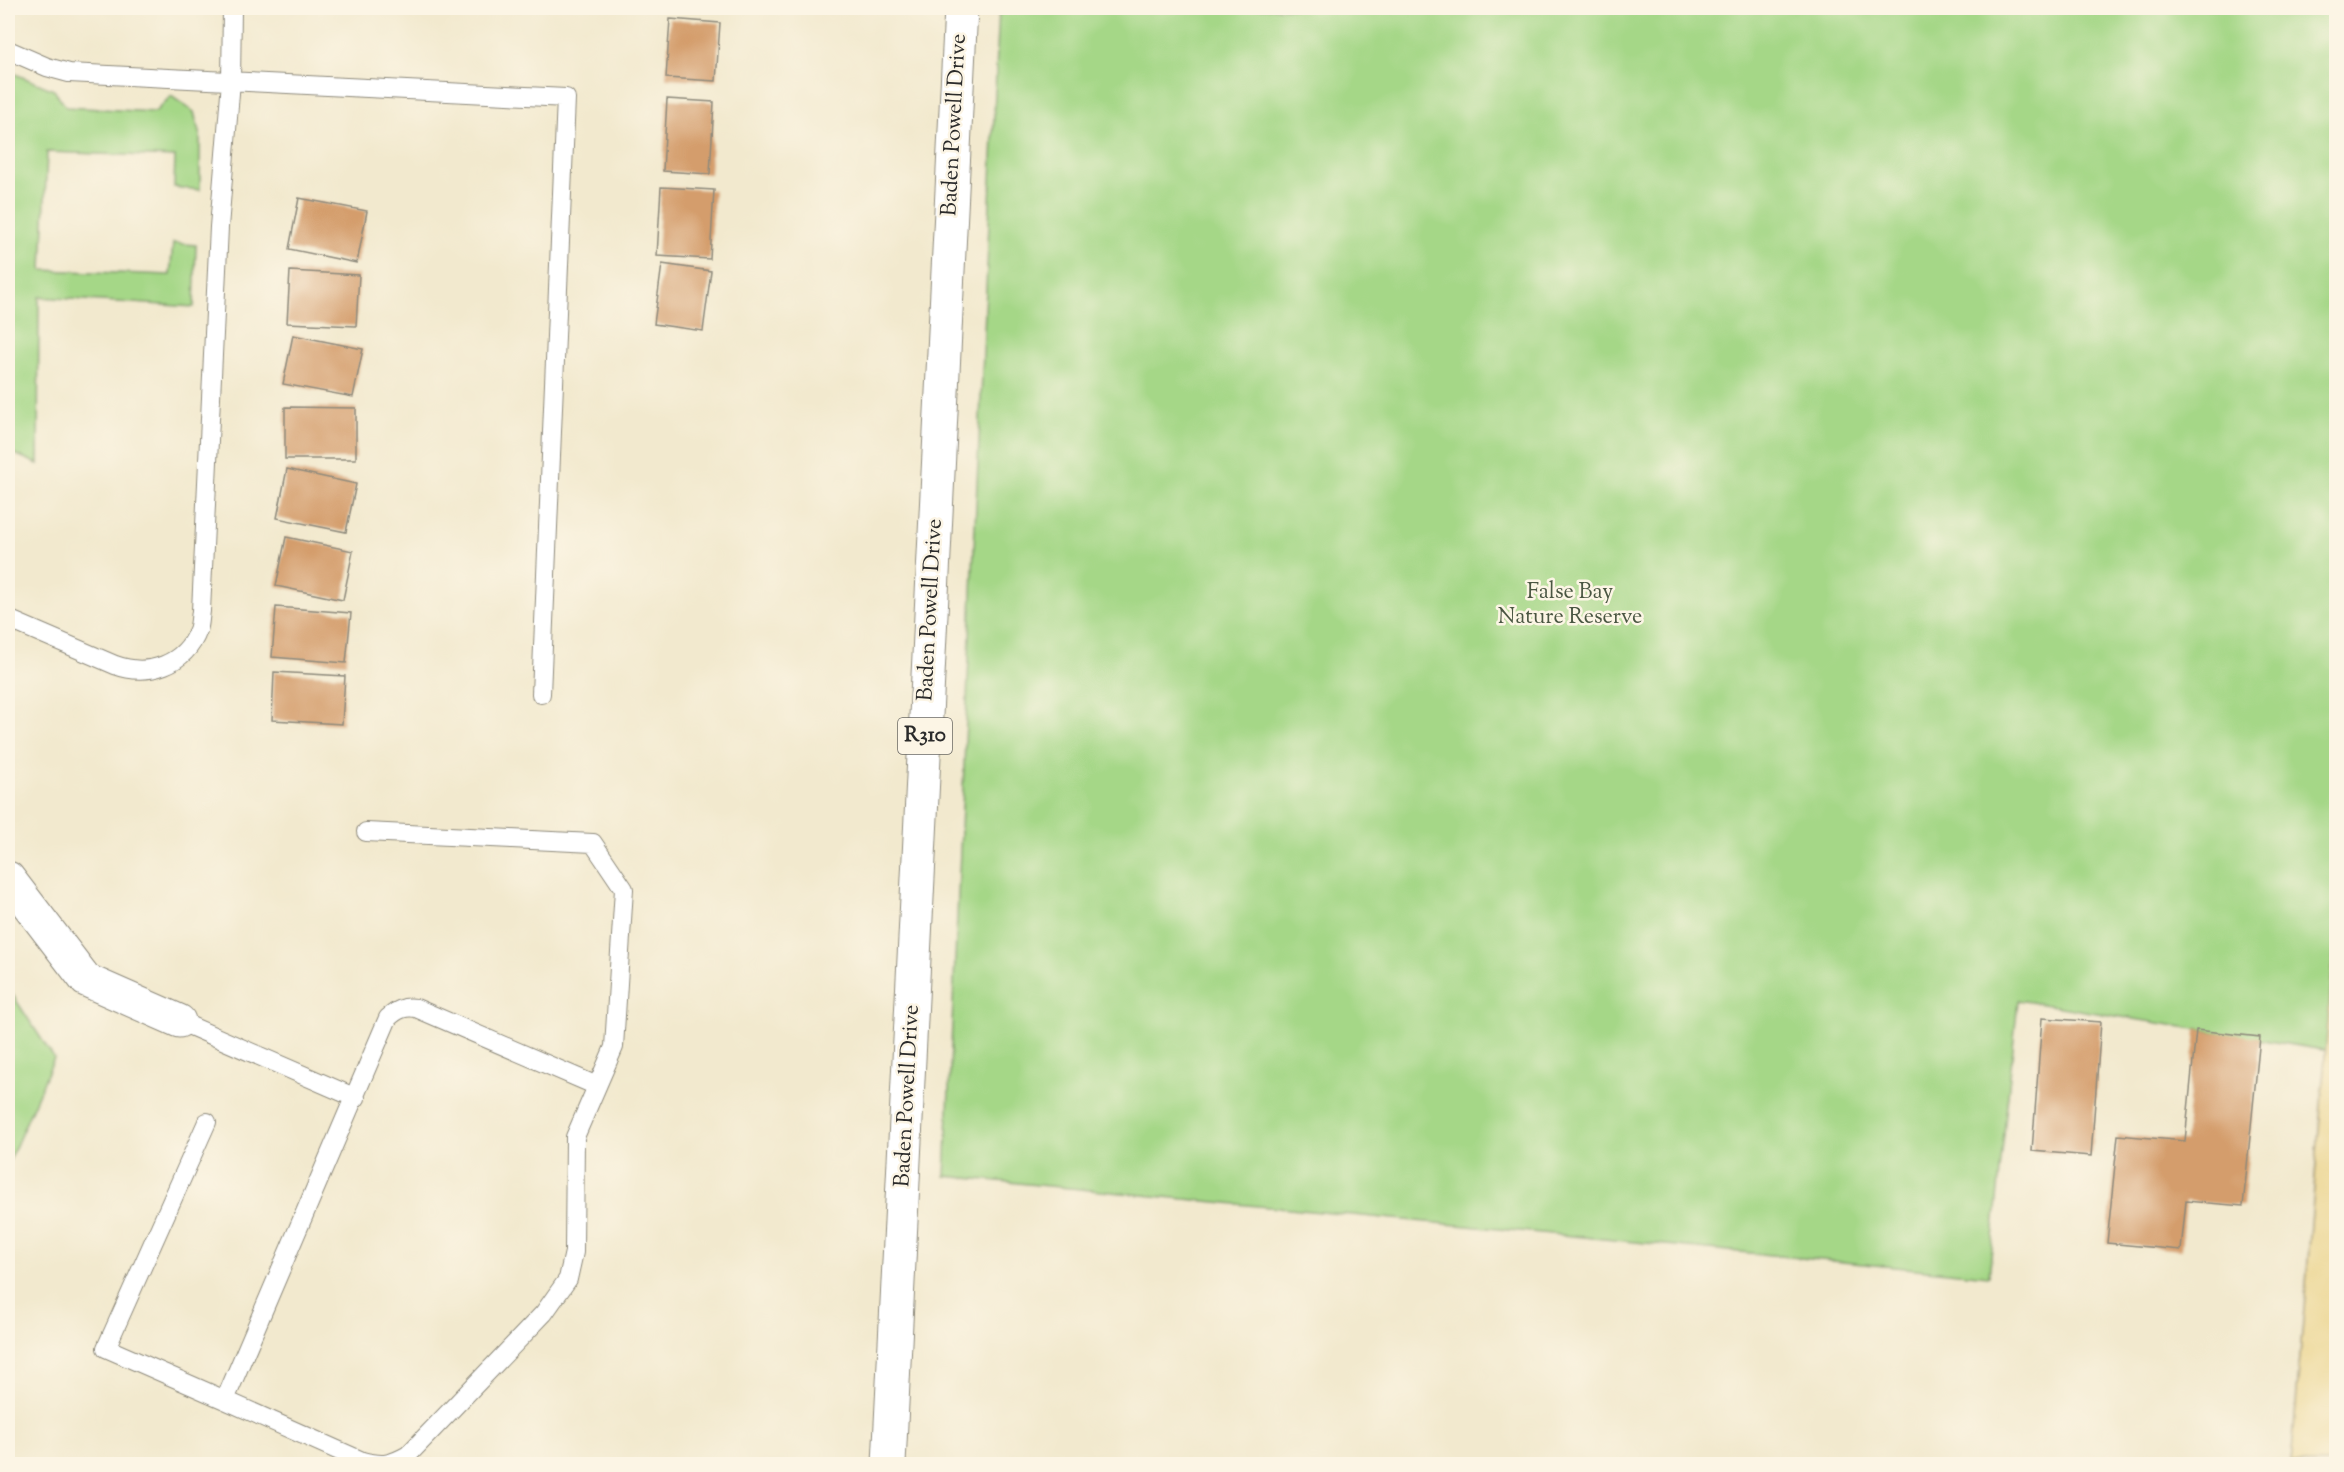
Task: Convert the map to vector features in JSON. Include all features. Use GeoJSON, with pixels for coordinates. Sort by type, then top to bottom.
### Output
{"type":"FeatureCollection","features":[{"type":"Feature","properties":{"kind":"main road","name":"Baden Powell Drive"},"geometry":{"type":"LineString","coordinates":[[890,1464],[961,8]]}},
{"type":"Feature","properties":{"kind":"main road"},"geometry":{"type":"LineString","coordinates":[[8,878],[86,980],[179,1021]]}},
{"type":"Feature","properties":{"kind":"lane"},"geometry":{"type":"LineString","coordinates":[[8,619],[115,665],[144,671],[163,667],[177,659],[188,649],[198,630],[201,611],[219,227],[231,81],[232,8]]}},
{"type":"Feature","properties":{"kind":"lane"},"geometry":{"type":"LineString","coordinates":[[8,50],[47,67],[69,73],[566,98],[541,694]]}},
{"type":"Feature","properties":{"kind":"lane"},"geometry":{"type":"LineString","coordinates":[[207,1122],[106,1348],[362,1461],[392,1464],[408,1455],[544,1313],[568,1278],[574,1252],[575,1137],[614,1047],[624,890],[593,843],[366,832]]}},
{"type":"Feature","properties":{"kind":"lane"},"geometry":{"type":"LineString","coordinates":[[225,1400],[356,1098],[388,1018],[395,1011],[409,1007],[597,1086]]}},
{"type":"Feature","properties":{"kind":"lane"},"geometry":{"type":"LineString","coordinates":[[179,1021],[356,1098]]}},
{"type":"Feature","properties":{"kind":"green space","name":"False Bay Nature Reserve"},"geometry":{"type":"Polygon","coordinates":[[[999,8],[2336,8],[2336,1052],[2018,1000],[1989,1276],[945,1176],[999,8]]]}},
{"type":"Feature","properties":{"kind":"green space"},"geometry":{"type":"Polygon","coordinates":[[[8,71],[54,90],[66,107],[155,112],[171,96],[194,112],[200,136],[200,190],[174,187],[175,157],[47,152],[42,270],[170,275],[173,243],[196,245],[194,307],[39,297],[38,464],[8,451],[8,71]]]}},
{"type":"Feature","properties":{"kind":"green space"},"geometry":{"type":"Polygon","coordinates":[[[8,988],[54,1058],[8,1164],[8,988]]]}},
{"type":"Feature","properties":{"kind":"sand"},"geometry":{"type":"Polygon","coordinates":[[[2336,925],[2336,1464],[2291,1464],[2336,925]]]}},
{"type":"Feature","properties":{"kind":"building"},"geometry":{"type":"Polygon","coordinates":[[[670,19],[720,23],[716,81],[666,78],[670,19]]]}},
{"type":"Feature","properties":{"kind":"building"},"geometry":{"type":"Polygon","coordinates":[[[667,99],[714,102],[710,174],[663,171],[667,99]]]}},
{"type":"Feature","properties":{"kind":"building"},"geometry":{"type":"Polygon","coordinates":[[[661,187],[714,190],[710,259],[657,256],[661,187]]]}},
{"type":"Feature","properties":{"kind":"building"},"geometry":{"type":"Polygon","coordinates":[[[299,198],[367,211],[357,263],[289,249],[299,198]]]}},
{"type":"Feature","properties":{"kind":"building"},"geometry":{"type":"Polygon","coordinates":[[[662,264],[711,271],[703,331],[654,324],[662,264]]]}},
{"type":"Feature","properties":{"kind":"building"},"geometry":{"type":"Polygon","coordinates":[[[290,271],[359,275],[356,326],[287,323],[290,271]]]}},
{"type":"Feature","properties":{"kind":"building"},"geometry":{"type":"Polygon","coordinates":[[[293,335],[363,349],[353,397],[283,384],[293,335]]]}},
{"type":"Feature","properties":{"kind":"building"},"geometry":{"type":"Polygon","coordinates":[[[285,407],[356,408],[356,459],[285,459],[285,407]]]}},
{"type":"Feature","properties":{"kind":"building"},"geometry":{"type":"Polygon","coordinates":[[[287,469],[356,484],[346,532],[277,518],[287,469]]]}},
{"type":"Feature","properties":{"kind":"building"},"geometry":{"type":"Polygon","coordinates":[[[286,537],[353,551],[343,600],[276,586],[286,537]]]}},
{"type":"Feature","properties":{"kind":"building"},"geometry":{"type":"Polygon","coordinates":[[[276,607],[351,613],[346,663],[272,657],[276,607]]]}},
{"type":"Feature","properties":{"kind":"building"},"geometry":{"type":"Polygon","coordinates":[[[274,672],[345,676],[342,724],[272,720],[274,672]]]}},
{"type":"Feature","properties":{"kind":"building"},"geometry":{"type":"Polygon","coordinates":[[[2042,1018],[2101,1022],[2091,1156],[2032,1151],[2042,1018]]]}},
{"type":"Feature","properties":{"kind":"building"},"geometry":{"type":"Polygon","coordinates":[[[2196,1030],[2260,1037],[2243,1206],[2186,1201],[2181,1250],[2107,1243],[2118,1135],[2185,1141],[2196,1030]]]}}]}
